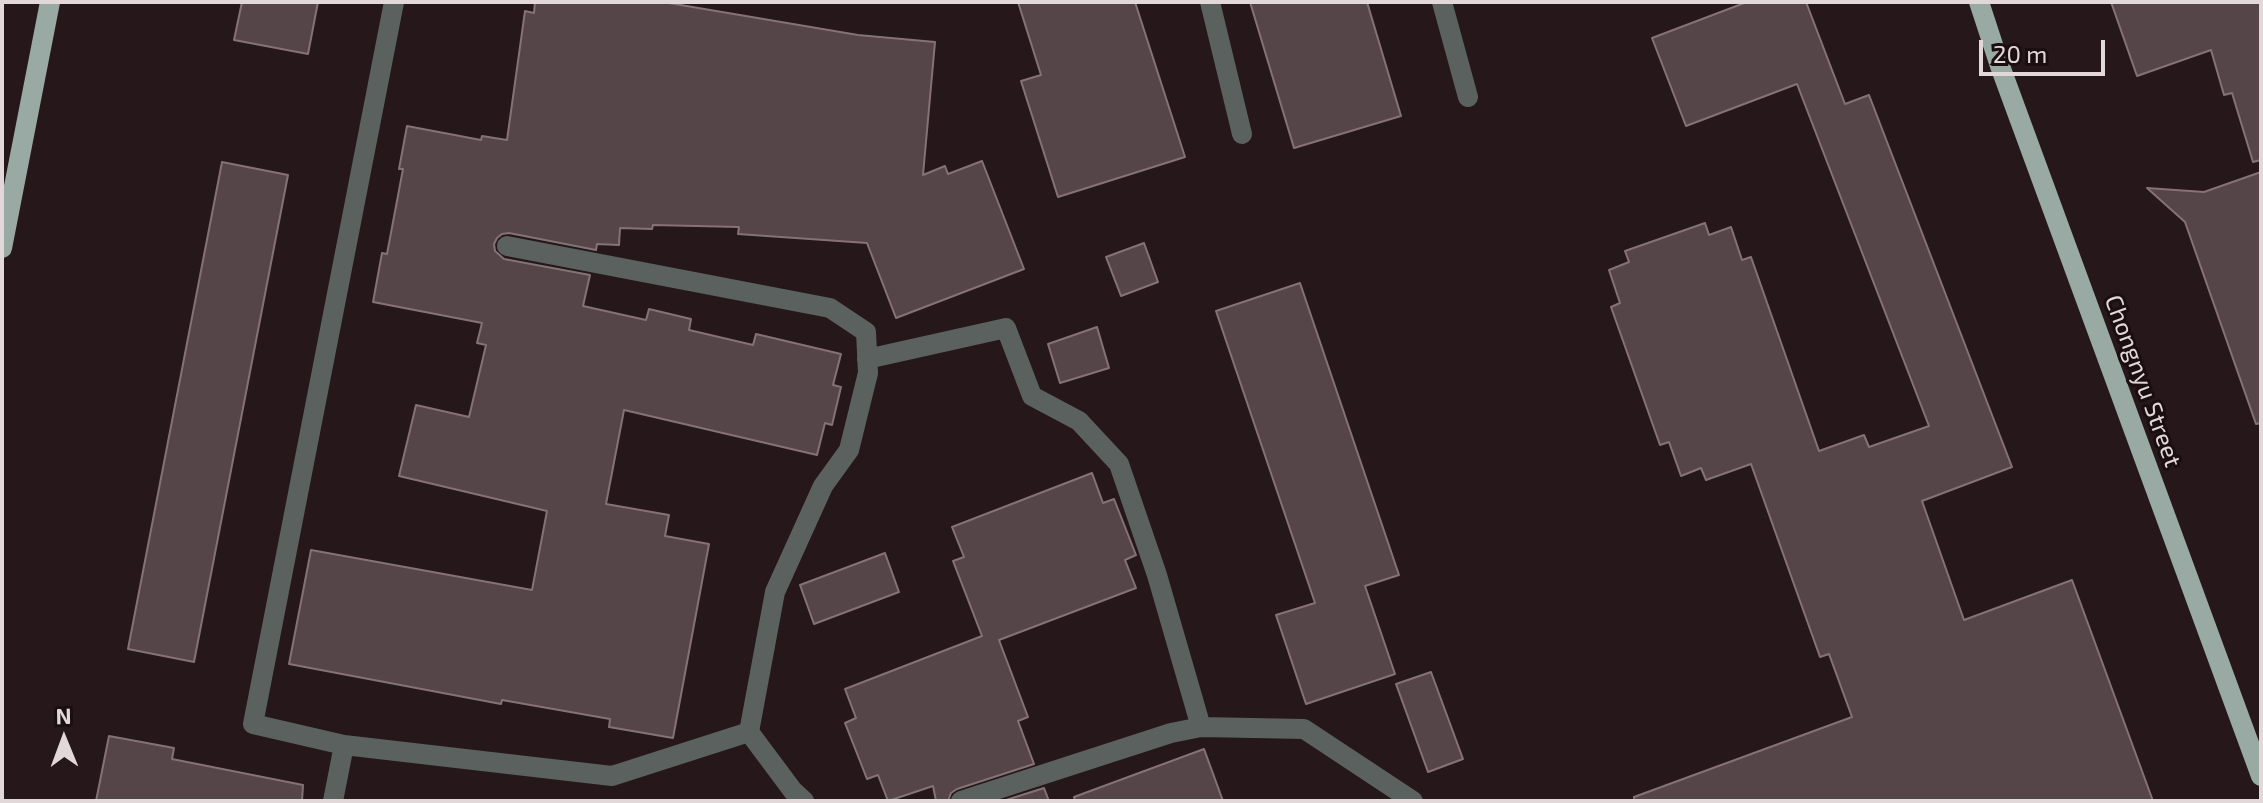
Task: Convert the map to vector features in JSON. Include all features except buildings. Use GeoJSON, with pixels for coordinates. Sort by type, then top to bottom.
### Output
{"type":"FeatureCollection","features":[{"type":"Feature","properties":{"kind":"main road"},"geometry":{"type":"LineString","coordinates":[[2,248],[50,2]]}},
{"type":"Feature","properties":{"kind":"main road","name":"Chongnyu Street"},"geometry":{"type":"LineString","coordinates":[[1979,2],[2261,776]]}},
{"type":"Feature","properties":{"kind":"street"},"geometry":{"type":"LineString","coordinates":[[394,2],[253,724],[344,745],[612,776],[749,732]]}},
{"type":"Feature","properties":{"kind":"street"},"geometry":{"type":"LineString","coordinates":[[1210,2],[1242,134]]}},
{"type":"Feature","properties":{"kind":"street"},"geometry":{"type":"LineString","coordinates":[[1442,2],[1468,97]]}},
{"type":"Feature","properties":{"kind":"street"},"geometry":{"type":"LineString","coordinates":[[507,246],[830,308],[866,332],[868,373],[849,450],[823,486],[775,592],[749,732],[804,801]]}},
{"type":"Feature","properties":{"kind":"street"},"geometry":{"type":"LineString","coordinates":[[867,359],[1006,328],[1032,396],[1079,421],[1119,464],[1157,575],[1201,727]]}},
{"type":"Feature","properties":{"kind":"street"},"geometry":{"type":"LineString","coordinates":[[961,801],[1171,733],[1201,727],[1304,729],[1413,801]]}},
{"type":"Feature","properties":{"kind":"street"},"geometry":{"type":"LineString","coordinates":[[333,801],[344,745]]}}]}
